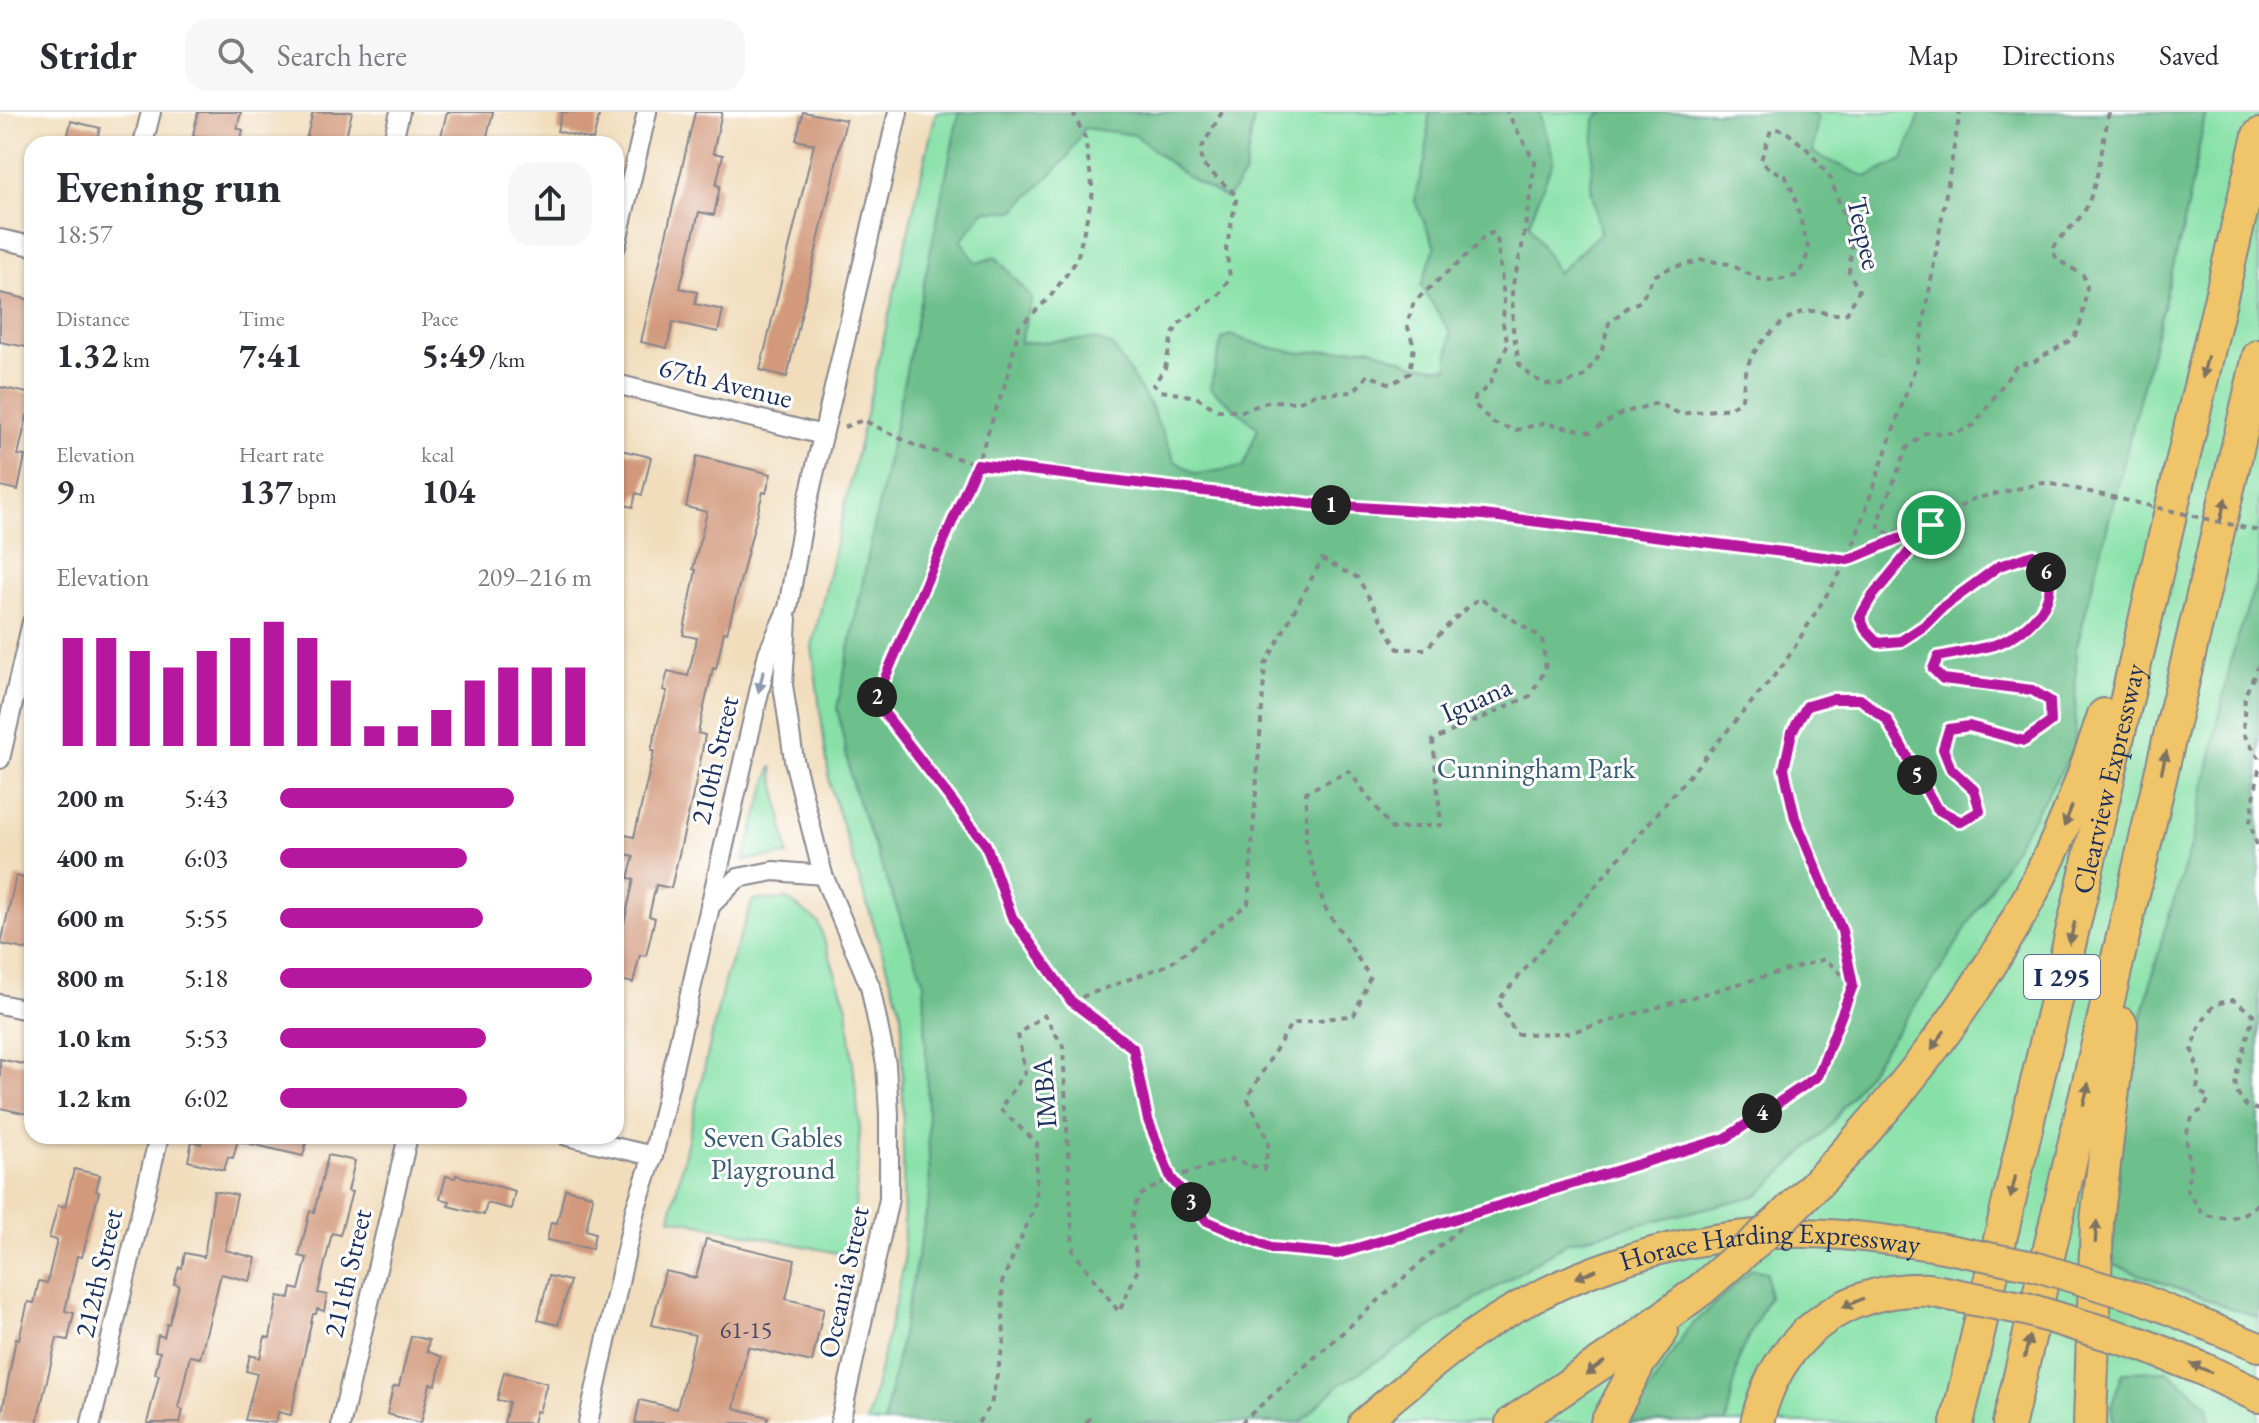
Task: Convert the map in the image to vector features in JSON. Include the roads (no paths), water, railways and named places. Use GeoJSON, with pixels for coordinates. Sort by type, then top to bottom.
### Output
{"type":"FeatureCollection","features":[{"type":"Feature","properties":{"kind":"highway"},"geometry":{"type":"LineString","coordinates":[[2222,291],[2247,112]]}},
{"type":"Feature","properties":{"kind":"highway","name":"Clearview Expressway"},"geometry":{"type":"LineString","coordinates":[[1957,1423],[2259,135]]}},
{"type":"Feature","properties":{"kind":"highway","name":"Clearview Expressway"},"geometry":{"type":"LineString","coordinates":[[2009,1423],[2258,362]]}},
{"type":"Feature","properties":{"kind":"highway"},"geometry":{"type":"LineString","coordinates":[[1512,1423],[1627,1345],[1703,1288],[1778,1222],[1878,1118],[1927,1055],[1978,982],[2034,887],[2065,823],[2087,767],[2166,530]]}},
{"type":"Feature","properties":{"kind":"highway"},"geometry":{"type":"LineString","coordinates":[[2093,1423],[2091,1338],[2101,1176],[2146,838]]}},
{"type":"Feature","properties":{"kind":"highway"},"geometry":{"type":"LineString","coordinates":[[1607,1423],[1649,1347],[1703,1288]]}},
{"type":"Feature","properties":{"kind":"highway"},"geometry":{"type":"LineString","coordinates":[[1757,1423],[1766,1393],[1779,1366],[1804,1335],[1820,1322],[1855,1301],[1874,1295],[1929,1290],[2026,1309],[2141,1344],[2259,1396]]}},
{"type":"Feature","properties":{"kind":"main road","name":"Horace Harding Expressway"},"geometry":{"type":"LineString","coordinates":[[1363,1423],[1444,1356],[1505,1314],[1569,1281],[1633,1257],[1700,1241],[1775,1233],[1851,1236],[1938,1247],[2034,1266],[2142,1299],[2259,1347]]}},
{"type":"Feature","properties":{"kind":"street"},"geometry":{"type":"LineString","coordinates":[[145,136],[151,112]]}},
{"type":"Feature","properties":{"kind":"street"},"geometry":{"type":"LineString","coordinates":[[394,136],[400,112]]}},
{"type":"Feature","properties":{"kind":"street"},"geometry":{"type":"LineString","coordinates":[[624,211],[647,112]]}},
{"type":"Feature","properties":{"kind":"street","name":"210th Street"},"geometry":{"type":"LineString","coordinates":[[588,1423],[635,1210],[653,1156],[768,653],[788,608],[803,522],[898,112]]}},
{"type":"Feature","properties":{"kind":"street"},"geometry":{"type":"LineString","coordinates":[[0,239],[24,244]]}},
{"type":"Feature","properties":{"kind":"street","name":"67th Avenue"},"geometry":{"type":"LineString","coordinates":[[624,386],[823,435]]}},
{"type":"Feature","properties":{"kind":"street","name":"Oceania Street"},"geometry":{"type":"LineString","coordinates":[[788,608],[783,685],[794,760],[823,875],[870,986],[886,1064],[889,1199],[840,1423]]}},
{"type":"Feature","properties":{"kind":"street"},"geometry":{"type":"LineString","coordinates":[[0,759],[24,656]]}},
{"type":"Feature","properties":{"kind":"street"},"geometry":{"type":"LineString","coordinates":[[710,906],[738,878],[773,871],[823,875]]}},
{"type":"Feature","properties":{"kind":"street"},"geometry":{"type":"LineString","coordinates":[[0,1004],[24,1009]]}},
{"type":"Feature","properties":{"kind":"street","name":"212th Street"},"geometry":{"type":"LineString","coordinates":[[91,1423],[157,1144]]}},
{"type":"Feature","properties":{"kind":"street","name":"211th Street"},"geometry":{"type":"LineString","coordinates":[[341,1423],[406,1144]]}},
{"type":"Feature","properties":{"kind":"street"},"geometry":{"type":"LineString","coordinates":[[601,1144],[653,1156]]}},
{"type":"Feature","properties":{"kind":"park label","name":"Cunningham Park"},"geometry":{"type":"Point","coordinates":[1536,768]}},
{"type":"Feature","properties":{"kind":"park label","name":"Seven Gables Playground"},"geometry":{"type":"Point","coordinates":[773,1153]}}]}
